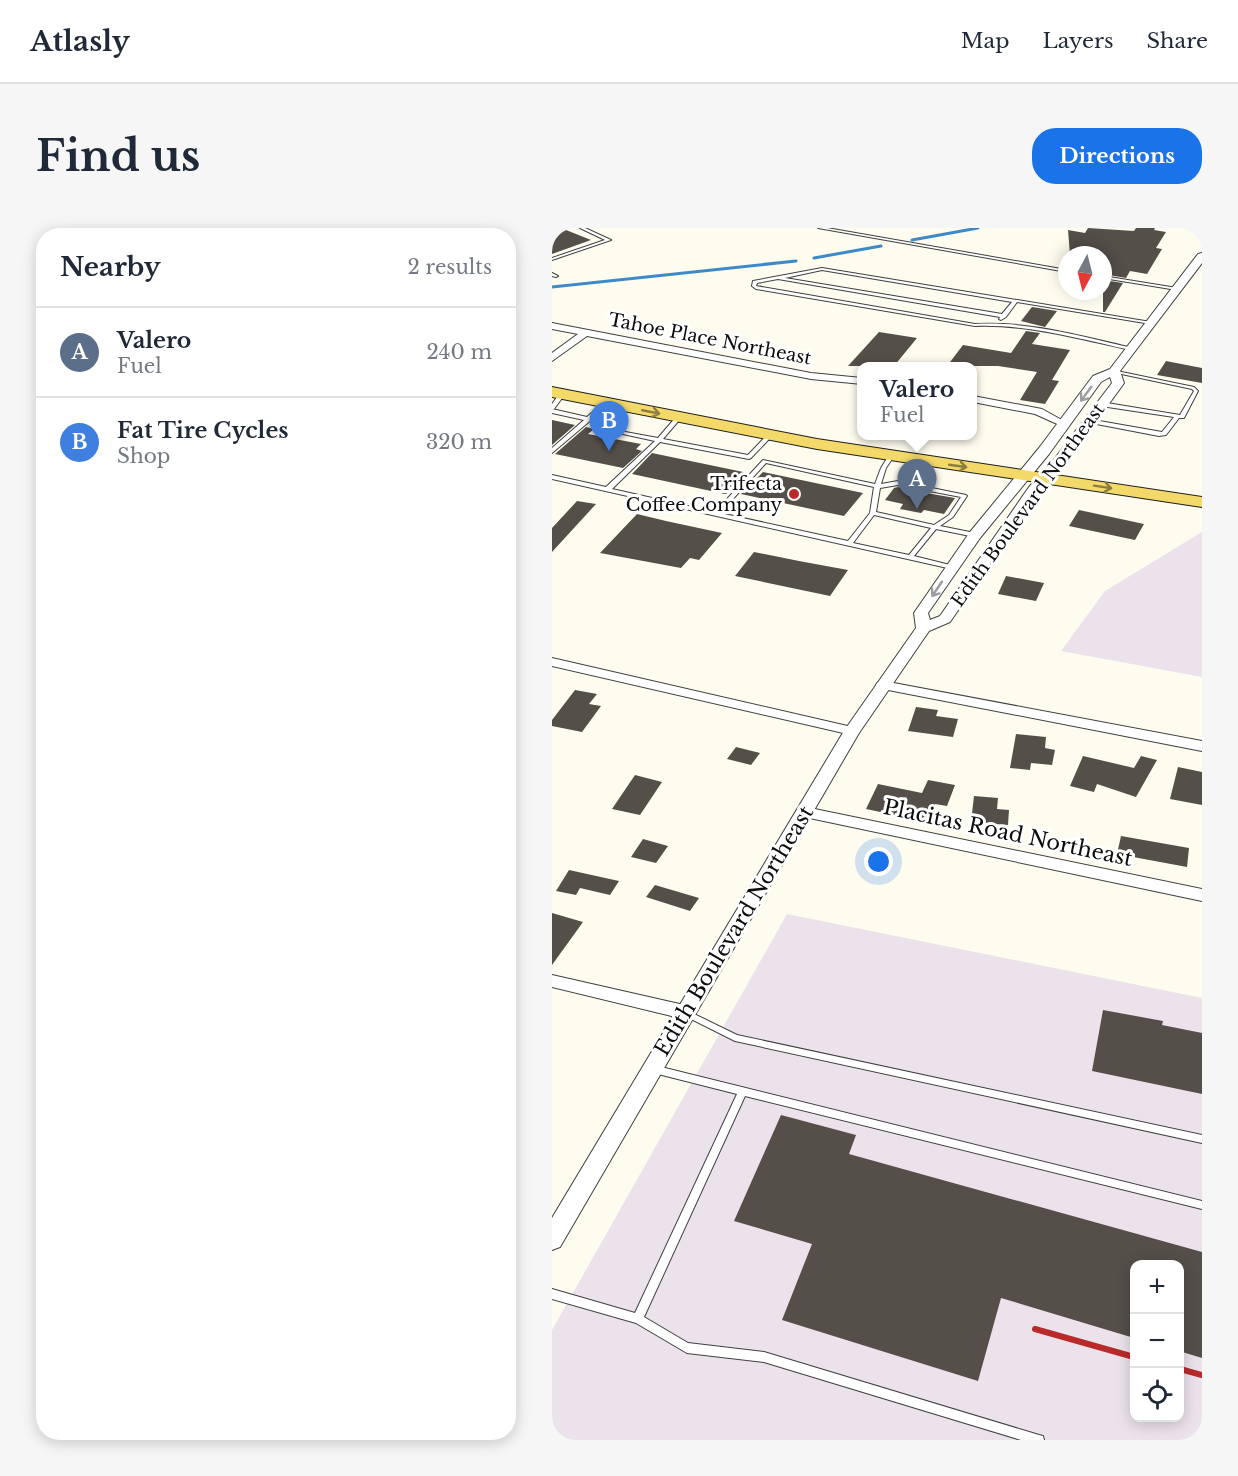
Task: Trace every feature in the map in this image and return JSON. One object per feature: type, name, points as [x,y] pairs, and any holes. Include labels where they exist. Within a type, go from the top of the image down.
[{"type":"main road","points":[[552,378],[857,435]]},
{"type":"main road","points":[[554,401],[606,403],[770,436],[1023,475],[1051,472],[1202,486]]},
{"type":"main road","points":[[894,440],[1036,461],[1051,472],[1202,502]]},
{"type":"street","name":"Edith Boulevard Northeast","points":[[924,628],[921,613],[975,535],[1036,461],[1097,379],[1114,371],[1202,256]]},
{"type":"street","name":"Tahoe Place Northeast","points":[[552,326],[811,376],[857,381]]},
{"type":"street","points":[[552,358],[586,332]]},
{"type":"street","name":"Edith Boulevard Northeast","points":[[552,1239],[852,731],[924,628],[945,619],[1034,490],[1051,472],[1118,383],[1114,371]]},
{"type":"street","points":[[977,400],[1038,411],[1064,424]]},
{"type":"street","points":[[552,662],[852,731]]},
{"type":"street","points":[[883,685],[1202,746]]},
{"type":"street","name":"Placitas Road Northeast","points":[[805,812],[1202,895]]},
{"type":"street","points":[[552,981],[684,1012]]},
{"type":"lane","points":[[552,259],[609,240],[582,228]]},
{"type":"lane","points":[[820,228],[1058,269]]},
{"type":"lane","points":[[1131,350],[999,323],[975,325],[754,286],[755,282],[822,269],[1151,323]]},
{"type":"lane","points":[[776,277],[1004,316]]},
{"type":"lane","points":[[1112,278],[1177,289]]},
{"type":"lane","points":[[999,323],[1016,300]]},
{"type":"lane","points":[[1101,404],[1176,418],[1182,417],[1196,391],[1194,388],[1114,371]]},
{"type":"lane","points":[[554,401],[589,419]]},
{"type":"lane","points":[[552,451],[606,403]]},
{"type":"lane","points":[[608,489],[659,440],[678,418]]},
{"type":"lane","points":[[1088,421],[1164,434],[1176,418]]},
{"type":"lane","points":[[611,430],[749,457],[770,436]]},
{"type":"lane","points":[[850,543],[873,513],[882,468],[891,456]]},
{"type":"lane","points":[[717,513],[765,461],[879,486],[898,483],[964,495],[951,516],[935,527],[910,557]]},
{"type":"lane","points":[[552,477],[952,567]]},
{"type":"lane","points":[[873,513],[975,535]]},
{"type":"lane","points":[[684,1012],[735,1038],[1202,1139]]},
{"type":"lane","points":[[651,1068],[1202,1205]]},
{"type":"lane","points":[[639,1319],[743,1092]]},
{"type":"lane","points":[[552,1294],[639,1319],[687,1348],[764,1357],[1039,1440]]},
{"type":"shaded area","points":[[1202,532],[1202,677],[1061,651],[1105,591]]},
{"type":"shaded area","points":[[787,914],[1202,998],[1202,1440],[552,1440],[552,1330]]},
{"type":"building","points":[[552,228],[561,228],[591,240],[552,254]]},
{"type":"building","points":[[1088,228],[1134,231],[1136,228],[1155,228],[1154,230],[1166,232],[1156,248],[1162,249],[1147,274],[1130,271],[1126,278],[1112,276],[1112,246],[1069,246],[1068,230],[1085,233]]},
{"type":"building","points":[[1112,281],[1123,283],[1105,312],[1103,312],[1103,300],[1112,300]]},
{"type":"building","points":[[1032,307],[1057,311],[1045,327],[1021,321]]},
{"type":"building","points":[[1026,331],[1040,333],[1032,344],[1070,350],[1052,380],[1059,381],[1045,404],[1020,400],[1037,372],[998,366],[977,366],[977,362],[950,362],[963,345],[1011,353]]},
{"type":"building","points":[[879,332],[917,338],[897,362],[857,362],[857,366],[848,366]]},
{"type":"building","points":[[1166,361],[1202,368],[1202,383],[1157,375]]},
{"type":"building","points":[[552,420],[575,425],[552,445]]},
{"type":"building","points":[[586,427],[594,429],[588,434],[641,444],[636,449],[642,451],[623,468],[555,454]]},
{"type":"building","points":[[652,453],[748,473],[731,492],[725,494],[632,474]]},
{"type":"building","points":[[763,472],[863,493],[844,516],[741,494]]},
{"type":"building","points":[[894,488],[955,498],[944,514],[900,509],[903,504],[885,500]]},
{"type":"building","points":[[577,501],[596,504],[552,552],[552,528]]},
{"type":"building","points":[[1079,510],[1144,524],[1135,540],[1069,526]]},
{"type":"building","points":[[637,514],[722,533],[699,560],[690,558],[681,568],[600,553]]},
{"type":"building","points":[[754,552],[848,570],[830,596],[735,576]]},
{"type":"building","points":[[1006,576],[1044,583],[1036,601],[998,594]]},
{"type":"building","points":[[575,690],[597,694],[589,704],[601,706],[582,732],[552,726],[552,720]]},
{"type":"building","points":[[916,707],[938,710],[936,716],[958,719],[953,737],[908,731]]},
{"type":"building","points":[[1016,734],[1046,737],[1045,748],[1055,750],[1052,765],[1031,763],[1030,770],[1010,768]]},
{"type":"building","points":[[736,747],[760,753],[751,765],[727,759]]},
{"type":"building","points":[[1083,756],[1134,768],[1141,756],[1157,760],[1136,797],[1097,784],[1094,792],[1070,786]]},
{"type":"building","points":[[1178,767],[1202,772],[1202,805],[1170,799]]},
{"type":"building","points":[[635,775],[662,782],[640,815],[612,809]]},
{"type":"building","points":[[928,780],[955,785],[947,806],[935,804],[928,822],[866,809],[878,784],[922,793]]},
{"type":"building","points":[[974,796],[998,798],[997,809],[1009,810],[1008,825],[971,822]]},
{"type":"building","points":[[1121,836],[1189,848],[1187,867],[1117,854]]},
{"type":"building","points":[[643,839],[668,846],[656,863],[631,857]]},
{"type":"building","points":[[569,870],[619,881],[610,895],[580,888],[576,895],[556,891]]},
{"type":"building","points":[[655,885],[699,898],[690,911],[646,897]]},
{"type":"building","points":[[552,913],[583,922],[552,965]]},
{"type":"building","points":[[1103,1010],[1163,1021],[1162,1025],[1202,1033],[1202,1094],[1092,1071]]},
{"type":"building","points":[[781,1115],[856,1135],[849,1154],[1202,1252],[1202,1358],[1184,1353],[1184,1260],[1130,1260],[1130,1337],[1001,1298],[978,1381],[782,1320],[812,1244],[734,1221]]},
{"type":"waterway","points":[[912,240],[978,228]]},
{"type":"waterway","points":[[814,258],[881,246]]},
{"type":"waterway","points":[[552,287],[796,261]]},
{"type":"railway","points":[[1035,1329],[1130,1356]]},
{"type":"railway","points":[[1184,1370],[1202,1375]]},
{"type":"place","name":"Fat Tire Cycles","points":[[609,451]]},
{"type":"place","name":"Trifecta Coffee Company","points":[[794,494]]},
{"type":"place","name":"Valero","points":[[917,509]]}]
